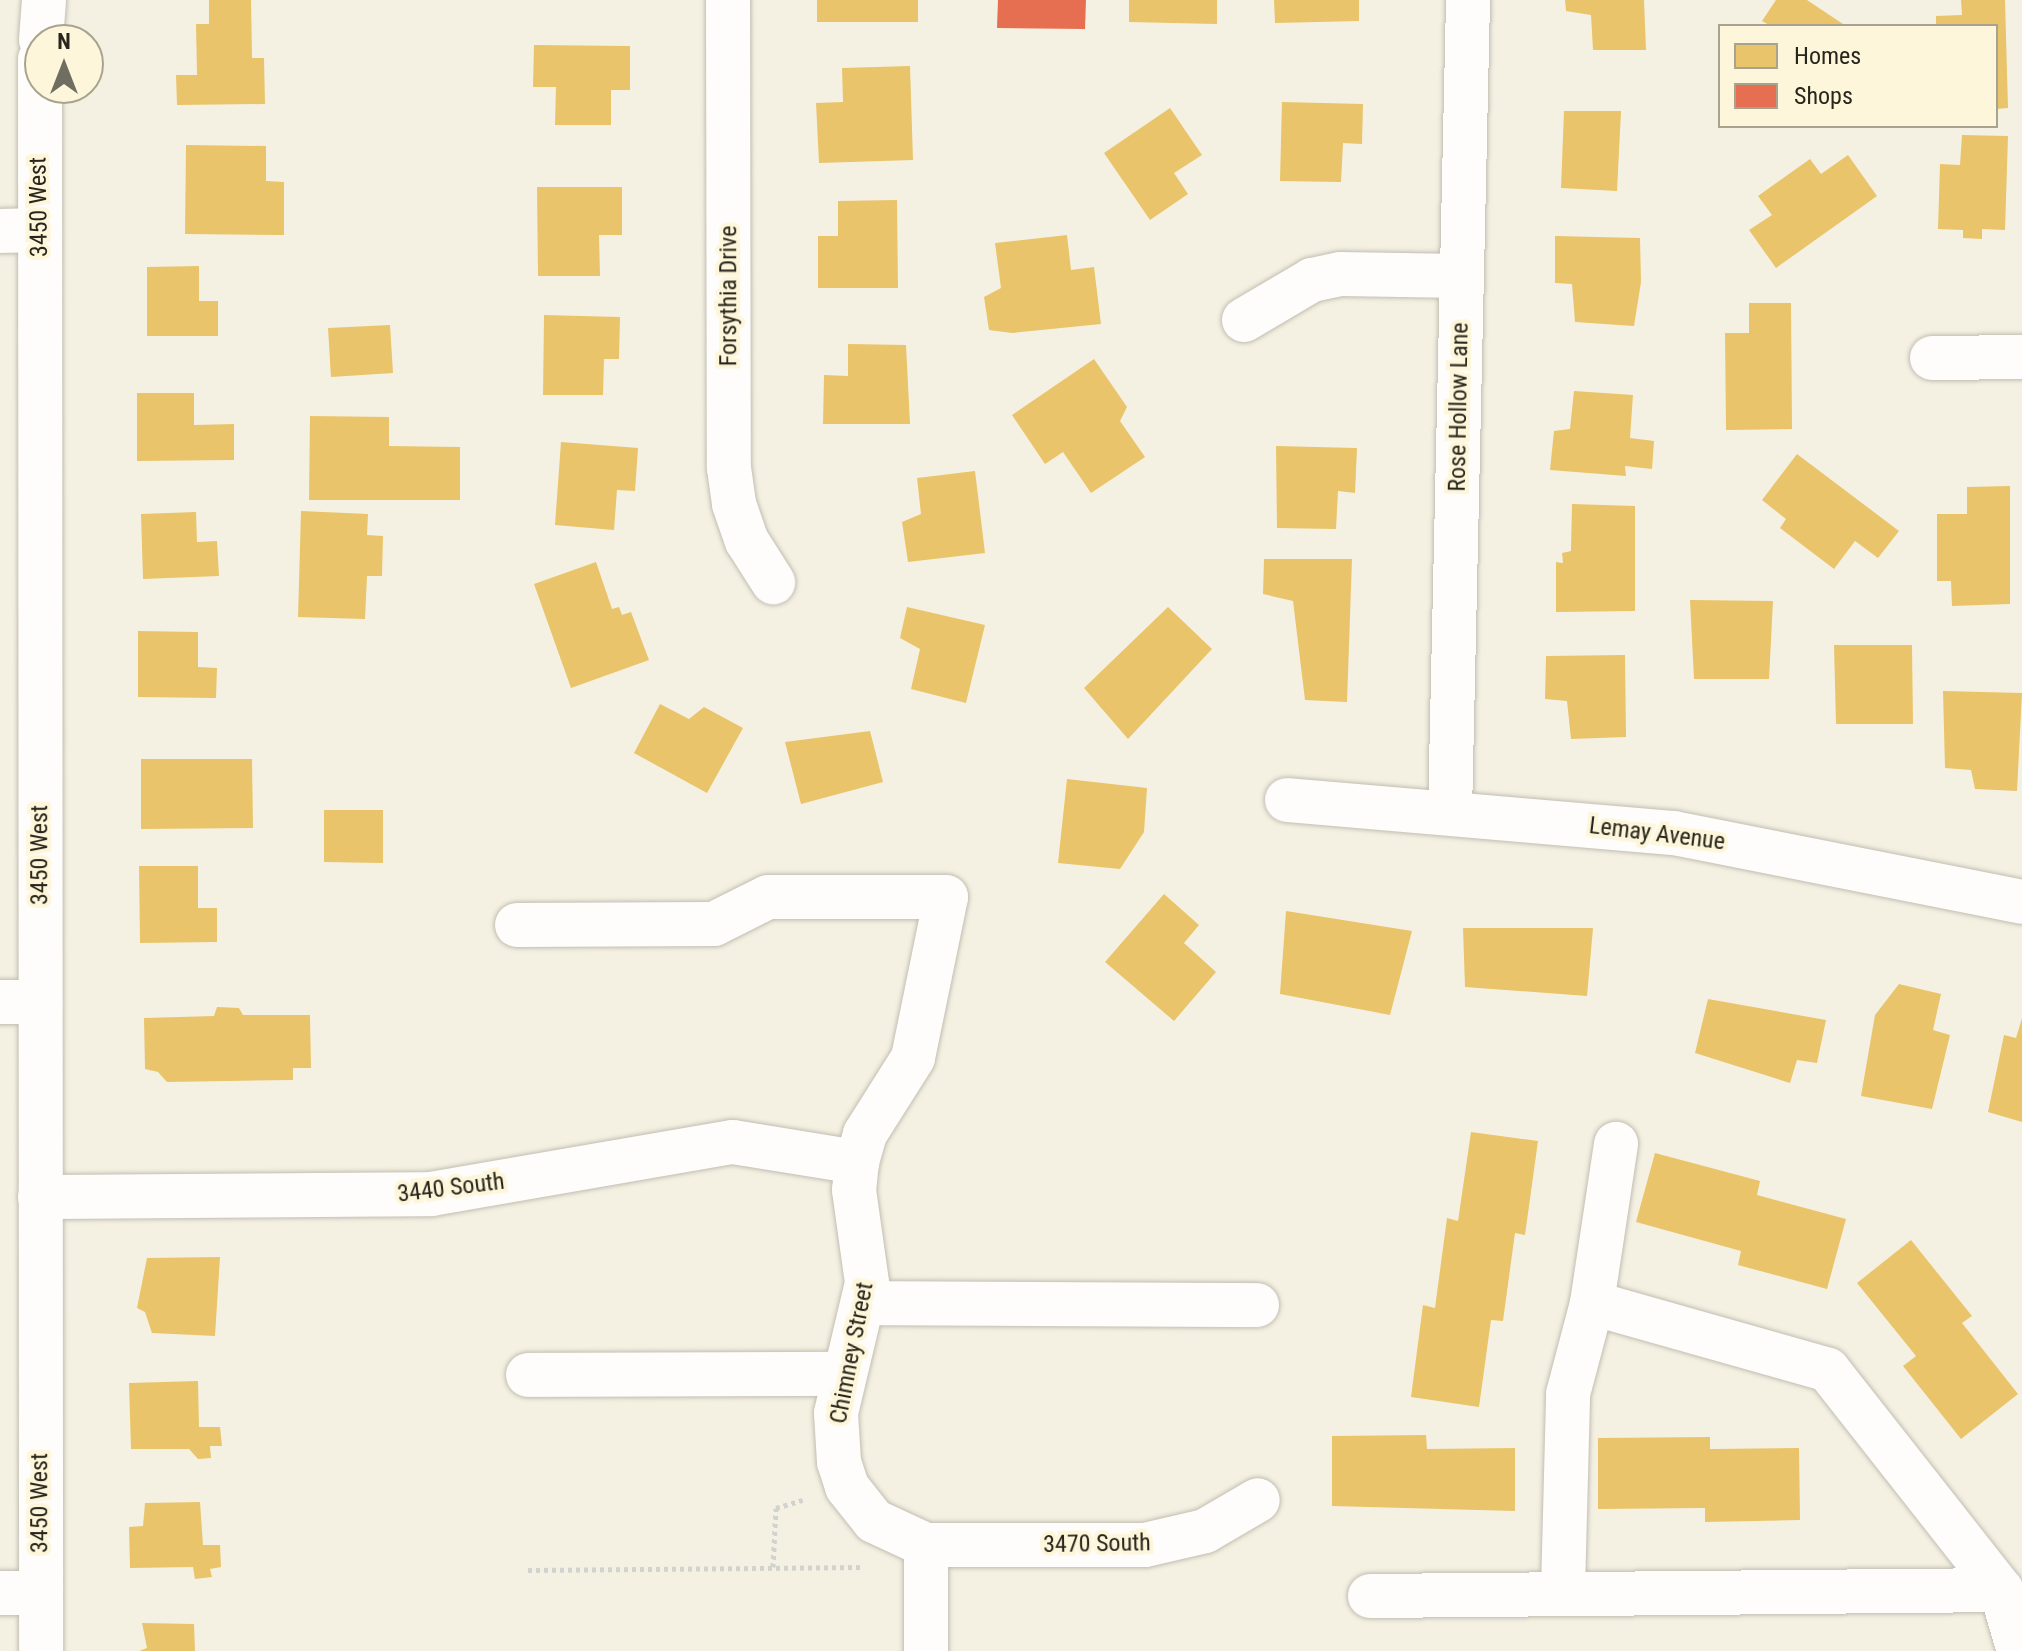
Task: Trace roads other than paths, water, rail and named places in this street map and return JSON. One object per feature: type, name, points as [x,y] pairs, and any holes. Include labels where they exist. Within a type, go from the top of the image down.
[{"type":"street","points":[[42,24],[44,0]]},
{"type":"street","name":"Forsythia Drive","points":[[728,0],[729,468],[734,504],[747,541],[773,582]]},
{"type":"street","name":"Rose Hollow Lane","points":[[1450,813],[1468,0]]},
{"type":"street","name":"3450 West","points":[[35,104],[20,231],[20,1002],[40,1197],[20,1593],[41,1651]]},
{"type":"street","points":[[1244,320],[1312,280],[1340,274],[1462,276]]},
{"type":"street","points":[[1932,358],[2022,357]]},
{"type":"street","name":"Lemay Avenue","points":[[1287,800],[1674,833],[2022,902]]},
{"type":"street","name":"Chimney Street","points":[[517,925],[714,924],[768,897],[946,897],[913,1058],[865,1134],[857,1162],[857,1215],[868,1263],[864,1303],[843,1374],[835,1438],[847,1487],[874,1521],[926,1545]]},
{"type":"street","name":"3440 South","points":[[40,1197],[431,1194],[733,1142],[857,1162]]},
{"type":"street","points":[[1563,1590],[1568,1394],[1592,1303],[1616,1144]]},
{"type":"street","points":[[864,1303],[1257,1305]]},
{"type":"street","points":[[1592,1303],[1828,1370],[2001,1590],[2019,1651]]},
{"type":"street","points":[[528,1375],[843,1374]]},
{"type":"street","name":"3470 South","points":[[926,1545],[1145,1545],[1205,1531],[1258,1500]]},
{"type":"street","points":[[926,1545],[926,1651]]},
{"type":"street","points":[[1370,1596],[1563,1590],[2001,1590]]}]
